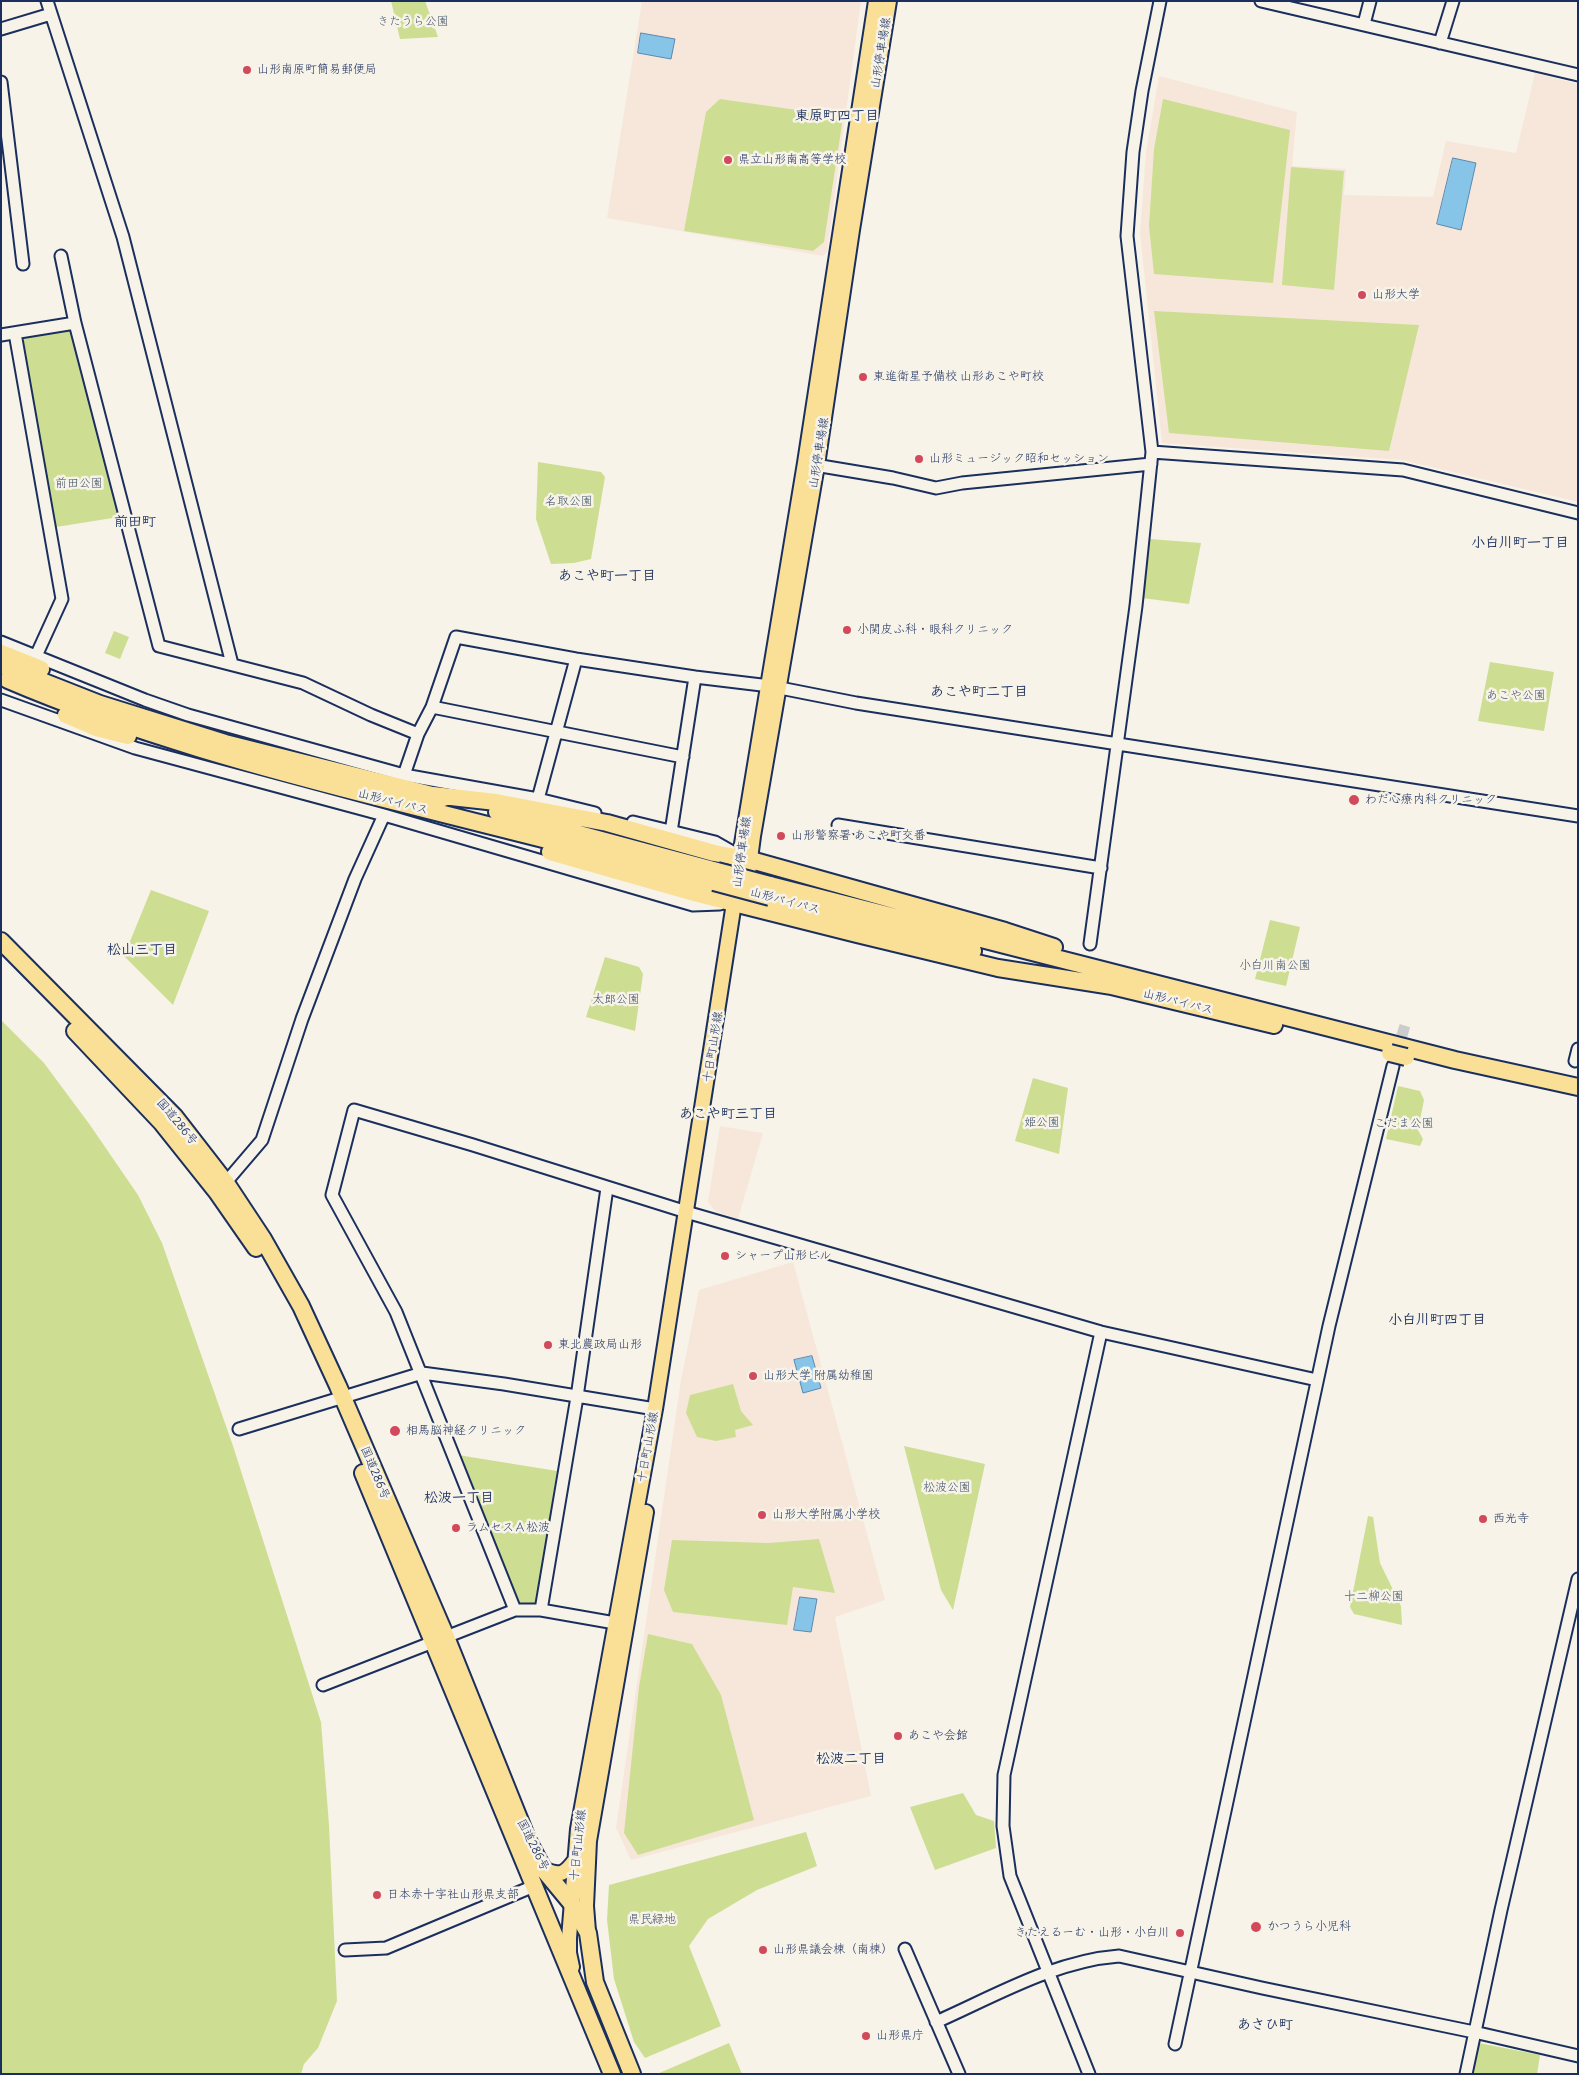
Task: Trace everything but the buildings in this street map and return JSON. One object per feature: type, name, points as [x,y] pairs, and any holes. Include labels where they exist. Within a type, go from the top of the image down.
[{"type":"highway","points":[[1,653],[226,750]]},
{"type":"highway","name":"山形バイパス","points":[[1,666],[226,750],[343,790],[715,877],[1455,1060],[1578,1087]]},
{"type":"highway","name":"山形バイパス","points":[[1,677],[66,705],[226,750],[433,795],[715,877]]},
{"type":"highway","points":[[1,688],[96,728],[163,745],[226,750]]},
{"type":"highway","points":[[433,795],[496,802],[598,822],[714,853],[745,858],[1005,931],[1202,996]]},
{"type":"highway","points":[[424,810],[480,833],[785,917],[998,968],[1112,986]]},
{"type":"highway","name":"山形バイパス","points":[[770,891],[1112,986],[1396,1059],[1578,1098]]},
{"type":"highway","name":"国道286号","points":[[1,940],[174,1116],[221,1188],[291,1310],[338,1398],[440,1640],[528,1841],[543,1869],[572,1904],[588,1933],[595,1982],[632,2074]]},
{"type":"highway","name":"国道286号","points":[[1,956],[88,1044],[221,1188]]},
{"type":"highway","name":"国道286号","points":[[440,1640],[534,1886],[612,2074]]},
{"type":"main road","name":"山形停車場線","points":[[811,464],[876,1]]},
{"type":"main road","name":"山形停車場線","points":[[739,904],[745,858],[889,1]]},
{"type":"main road","name":"十日町山形線","points":[[577,1990],[569,1953],[578,1829],[719,1061],[741,910],[739,904]]},
{"type":"main road","name":"十日町山形線","points":[[588,1933],[586,1906],[589,1841],[629,1618],[690,1213]]},
{"type":"main road","points":[[543,1869],[554,1874],[562,1873],[568,1870],[576,1860]]},
{"type":"street","points":[[46,1],[123,237],[232,664]]},
{"type":"street","points":[[1090,944],[1145,530],[1152,458],[1127,236],[1134,152],[1142,92],[1160,1]]},
{"type":"street","points":[[1261,1],[1288,4],[1440,43],[1578,75]]},
{"type":"street","points":[[1364,24],[1370,1]]},
{"type":"street","points":[[1440,43],[1453,1]]},
{"type":"street","points":[[1,30],[51,14]]},
{"type":"street","points":[[1,82],[23,264]]},
{"type":"street","points":[[61,256],[75,322],[159,646],[303,683],[371,715],[418,734]]},
{"type":"street","points":[[1,336],[75,322]]},
{"type":"street","points":[[15,333],[62,599],[36,656]]},
{"type":"street","points":[[811,464],[893,478],[936,488],[1152,458],[1403,470],[1578,513]]},
{"type":"street","points":[[404,775],[418,734],[432,707],[456,637],[576,659],[775,687],[856,703],[1578,816]]},
{"type":"street","points":[[1,642],[188,715],[404,775],[538,799],[715,842],[745,858]]},
{"type":"street","points":[[538,799],[576,659]]},
{"type":"street","points":[[671,832],[695,677]]},
{"type":"street","points":[[1,700],[135,748],[384,814],[692,905],[739,904]]},
{"type":"street","points":[[432,707],[683,757]]},
{"type":"street","points":[[221,1188],[262,1140],[302,1019],[354,878],[384,814]]},
{"type":"street","points":[[838,825],[1101,868]]},
{"type":"street","points":[[1575,1061],[1578,1049]]},
{"type":"street","points":[[1175,2044],[1317,1380],[1346,1253],[1396,1059]]},
{"type":"street","points":[[515,1610],[450,1449],[422,1373],[396,1312],[332,1195],[354,1110],[690,1213],[1101,1332],[1317,1380]]},
{"type":"street","points":[[541,1610],[577,1397],[606,1188]]},
{"type":"street","points":[[1089,2074],[1010,1876],[1003,1826],[1004,1775],[1101,1332]]},
{"type":"street","points":[[239,1428],[422,1373],[504,1384],[655,1409]]},
{"type":"street","points":[[1466,2074],[1578,1579]]},
{"type":"street","points":[[323,1685],[515,1610],[541,1610],[616,1623]]},
{"type":"street","points":[[345,1950],[386,1948],[534,1886]]},
{"type":"street","points":[[906,1949],[959,2074]]},
{"type":"street","points":[[936,2022],[1049,1972],[1095,1958],[1119,1956],[1578,2056]]},
{"type":"shaded area","name":"県立山形南高等学校","points":[[642,1],[861,1],[827,252],[823,256],[607,218]]},
{"type":"shaded area","name":"山形大学","points":[[1535,73],[1578,84],[1578,502],[1402,460],[1162,443],[1140,233],[1146,152],[1159,76],[1297,112],[1292,166],[1346,169],[1344,195],[1433,197],[1446,141],[1516,153]]},
{"type":"shaded area","points":[[720,1126],[763,1133],[738,1219],[715,1211],[708,1202]]},
{"type":"shaded area","name":"山形大学附属小学校","points":[[793,1262],[885,1600],[835,1617],[871,1796],[631,1860],[616,1828],[681,1380],[699,1290]]},
{"type":"green space","name":"きたうら公園","points":[[391,1],[425,1],[438,37],[400,39]]},
{"type":"green space","points":[[720,99],[839,116],[842,124],[824,242],[813,251],[684,231],[706,112]]},
{"type":"green space","points":[[1163,99],[1290,130],[1273,283],[1154,274],[1149,226],[1154,149]]},
{"type":"green space","points":[[1291,167],[1344,171],[1334,290],[1282,285]]},
{"type":"green space","points":[[1154,311],[1419,325],[1389,451],[1169,433]]},
{"type":"green space","name":"前田公園","points":[[75,323],[125,516],[50,528],[15,333]]},
{"type":"green space","name":"名取公園","points":[[538,462],[601,472],[605,477],[591,559],[574,563],[551,564],[536,519]]},
{"type":"green space","points":[[1150,539],[1201,543],[1189,604],[1142,598]]},
{"type":"green space","points":[[114,631],[129,637],[120,659],[105,653]]},
{"type":"green space","name":"あこや公園","points":[[1490,662],[1554,672],[1544,731],[1478,721]]},
{"type":"green space","points":[[151,890],[209,911],[173,1005],[124,956]]},
{"type":"green space","name":"小白川南公園","points":[[1270,920],[1300,927],[1286,986],[1255,979]]},
{"type":"green space","name":"太郎公園","points":[[605,957],[639,967],[643,974],[635,1031],[586,1017]]},
{"type":"green space","points":[[1,1020],[44,1063],[90,1125],[138,1195],[162,1243],[233,1446],[321,1722],[329,1825],[337,2001],[318,2048],[304,2064],[301,2074],[1,2074]]},
{"type":"green space","name":"姫公園","points":[[1033,1078],[1068,1088],[1059,1154],[1015,1141]]},
{"type":"green space","name":"こだま公園","points":[[1398,1086],[1420,1091],[1424,1100],[1418,1130],[1423,1139],[1420,1146],[1386,1139]]},
{"type":"green space","points":[[733,1384],[741,1411],[753,1425],[735,1430],[736,1437],[716,1441],[697,1437],[686,1413],[690,1395]]},
{"type":"green space","name":"松波公園","points":[[904,1446],[985,1464],[953,1610],[941,1590]]},
{"type":"green space","points":[[458,1455],[557,1471],[535,1605],[519,1604]]},
{"type":"green space","name":"十二柳公園","points":[[1368,1516],[1373,1517],[1380,1563],[1401,1606],[1402,1625],[1354,1614],[1350,1607]]},
{"type":"green space","points":[[819,1539],[835,1593],[793,1587],[787,1625],[673,1612],[664,1590],[672,1540],[769,1543]]},
{"type":"green space","points":[[648,1634],[692,1644],[721,1695],[754,1820],[638,1855],[624,1833],[639,1687]]},
{"type":"green space","points":[[963,1793],[976,1815],[994,1821],[996,1848],[935,1870],[910,1807]]},
{"type":"green space","name":"県民緑地","points":[[806,1832],[817,1866],[757,1890],[708,1919],[689,1946],[721,2026],[645,2058],[634,2042],[614,1979],[607,1920],[609,1885]]},
{"type":"green space","points":[[729,2043],[742,2074],[657,2074]]},
{"type":"green space","points":[[1479,2043],[1540,2055],[1537,2074],[1473,2074]]},
{"type":"water","points":[[641,33],[675,39],[671,59],[638,53]]},
{"type":"water","points":[[1453,158],[1476,163],[1461,230],[1437,224]]},
{"type":"water","points":[[812,1356],[821,1388],[803,1393],[794,1360]]},
{"type":"water","points":[[800,1597],[817,1599],[811,1632],[794,1630]]},
{"type":"tunnel","points":[[1397,1052],[1406,1022]]},
{"type":"place","name":"山形南原町簡易郵便局","points":[[247,70]]},
{"type":"place","name":"県立山形南高等学校","points":[[728,160]]},
{"type":"place","name":"山形大学","points":[[1362,295]]},
{"type":"place","name":"東進衛星予備校 山形あこや町校","points":[[863,377]]},
{"type":"place","name":"山形ミュージック昭和セッション","points":[[919,459]]},
{"type":"place","name":"小関皮ふ科・眼科クリニック","points":[[847,630]]},
{"type":"place","name":"わだ心療内科クリニック","points":[[1354,800]]},
{"type":"place","name":"山形警察署 あこや町交番","points":[[781,836]]},
{"type":"place","name":"シャープ山形ビル","points":[[725,1256]]},
{"type":"place","name":"東北農政局山形","points":[[548,1345]]},
{"type":"place","name":"山形大学 附属幼稚園","points":[[753,1376]]},
{"type":"place","name":"相馬脳神経クリニック","points":[[395,1431]]},
{"type":"place","name":"山形大学附属小学校","points":[[762,1515]]},
{"type":"place","name":"西光寺","points":[[1483,1519]]},
{"type":"place","name":"ラムセスＡ松波","points":[[456,1528]]},
{"type":"place","name":"あこや会館","points":[[898,1736]]},
{"type":"place","name":"日本赤十字社山形県支部","points":[[377,1895]]},
{"type":"place","name":"かつうら小児科","points":[[1256,1927]]},
{"type":"place","name":"きたえるーむ・山形・小白川","points":[[1180,1933]]},
{"type":"place","name":"山形県議会棟（南棟）","points":[[763,1950]]},
{"type":"place","name":"山形県庁","points":[[866,2036]]},
{"type":"district","name":"東原町四丁目","points":[[837,116]]},
{"type":"district","name":"前田町","points":[[135,522]]},
{"type":"district","name":"小白川町一丁目","points":[[1520,543]]},
{"type":"district","name":"あこや町一丁目","points":[[607,576]]},
{"type":"district","name":"あこや町二丁目","points":[[979,692]]},
{"type":"district","name":"松山三丁目","points":[[142,950]]},
{"type":"district","name":"あこや町三丁目","points":[[728,1114]]},
{"type":"district","name":"小白川町四丁目","points":[[1437,1320]]},
{"type":"district","name":"松波一丁目","points":[[459,1498]]},
{"type":"district","name":"松波二丁目","points":[[851,1759]]},
{"type":"district","name":"あさひ町","points":[[1265,2025]]}]
